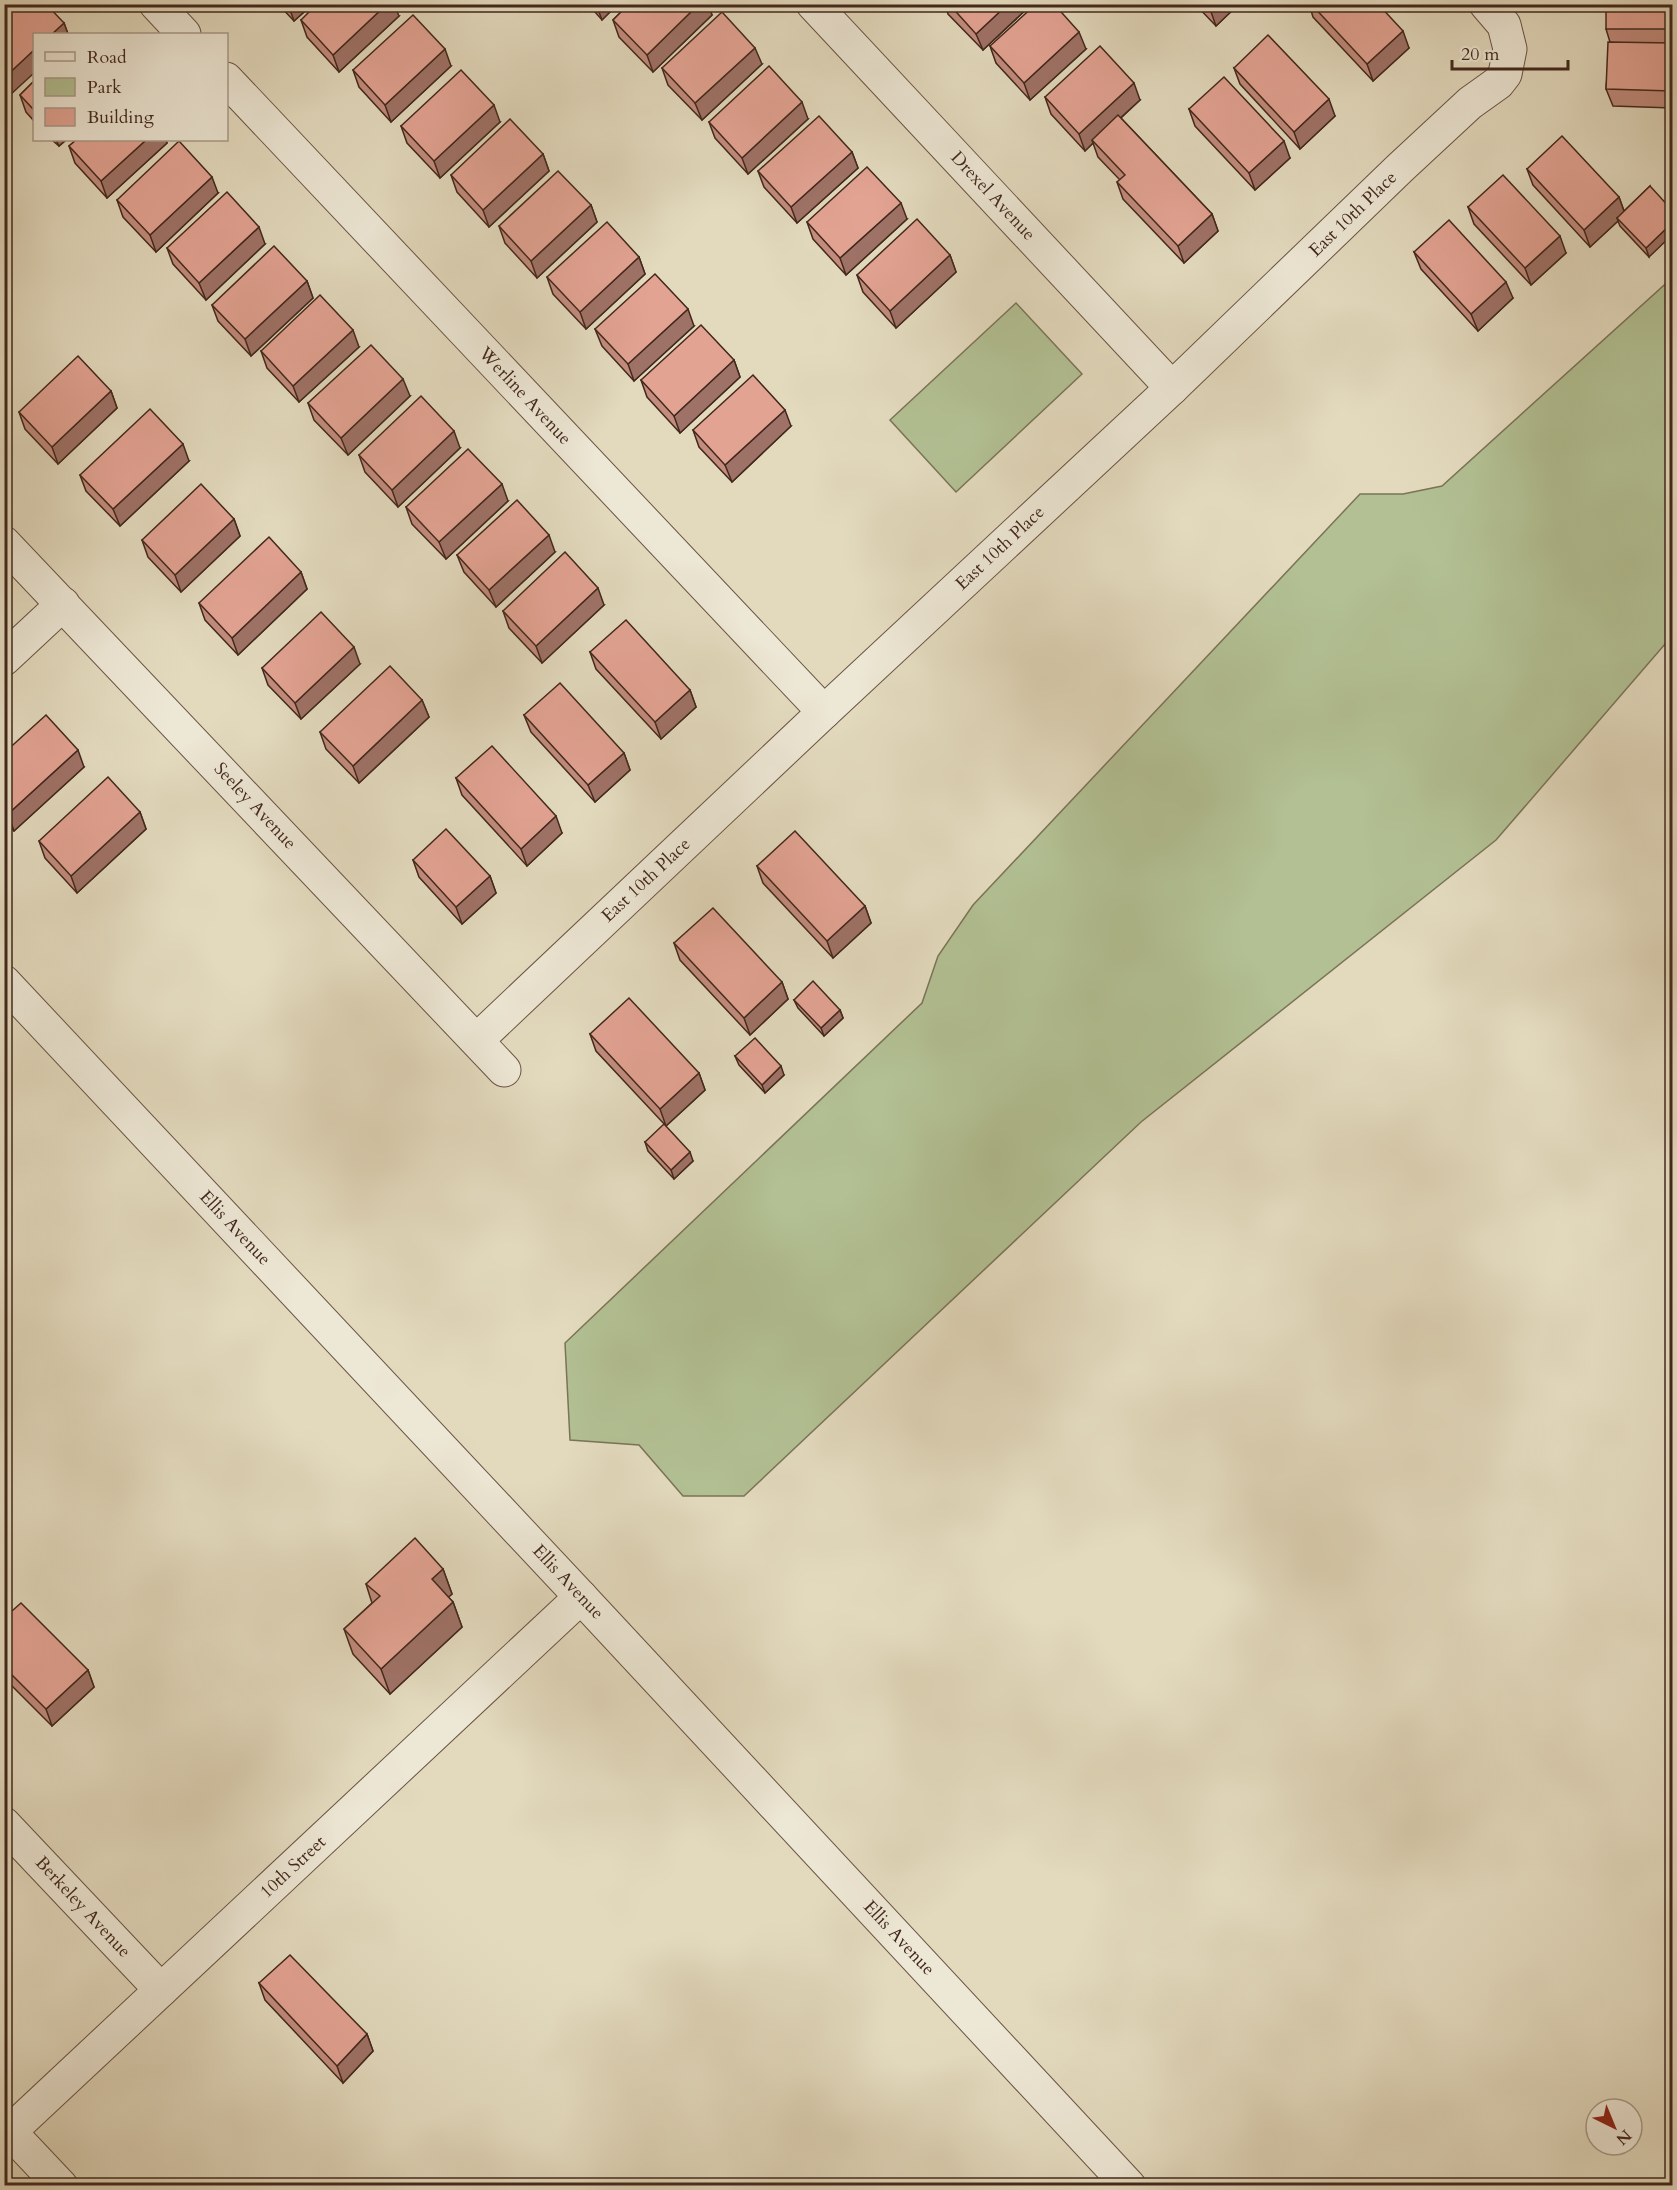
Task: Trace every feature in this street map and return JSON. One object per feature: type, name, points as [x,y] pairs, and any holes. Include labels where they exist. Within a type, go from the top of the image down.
[{"type":"street","points":[[156,4],[183,33]]},
{"type":"street","name":"Drexel Avenue","points":[[813,4],[1172,388]]},
{"type":"street","name":"East 10th Place","points":[[477,1040],[824,712],[1172,388],[1408,161],[1470,104],[1498,83],[1507,68],[1510,49],[1504,25],[1486,4]]},
{"type":"street","name":"Werline Avenue","points":[[228,81],[824,712]]},
{"type":"street","name":"Seeley Avenue","points":[[4,543],[504,1070]]},
{"type":"street","points":[[4,659],[63,604]]},
{"type":"street","name":"Ellis Avenue","points":[[4,982],[1129,2186]]},
{"type":"street","name":"10th Street","points":[[7,2135],[581,1597]]},
{"type":"street","name":"Berkeley Avenue","points":[[4,1824],[161,1990]]},
{"type":"street","points":[[7,2135],[61,2186]]},
{"type":"green space","points":[[1672,278],[1672,636],[1496,840],[1141,1122],[744,1496],[683,1496],[639,1445],[570,1440],[565,1343],[922,1003],[938,956],[973,905],[1360,494],[1403,494],[1442,486]]},
{"type":"green space","points":[[1016,303],[1082,374],[956,492],[890,420]]},
{"type":"building","points":[[13,4],[46,4],[64,23],[53,33],[33,33],[33,51],[4,78],[4,13]]},
{"type":"building","points":[[317,4],[387,4],[333,55],[301,20]]},
{"type":"building","points":[[629,4],[699,4],[647,55],[613,20]]},
{"type":"building","points":[[949,4],[1008,4],[976,34]]},
{"type":"building","points":[[1036,4],[1054,4],[1079,32],[1024,83],[990,46]]},
{"type":"building","points":[[1205,4],[1215,4],[1210,9]]},
{"type":"building","points":[[1311,4],[1378,4],[1403,31],[1367,64]]},
{"type":"building","points":[[1606,4],[1672,4],[1672,29],[1606,29]]},
{"type":"building","points":[[722,12],[755,48],[695,103],[662,68]]},
{"type":"building","points":[[413,15],[445,49],[385,105],[353,70]]},
{"type":"building","points":[[1268,35],[1329,99],[1294,132],[1234,68]]},
{"type":"building","points":[[1608,42],[1672,43],[1672,91],[1606,89]]},
{"type":"building","points":[[1100,46],[1134,83],[1079,134],[1045,97]]},
{"type":"building","points":[[769,66],[802,102],[742,158],[709,122]]},
{"type":"building","points":[[461,70],[494,105],[434,161],[401,126]]},
{"type":"building","points":[[1224,77],[1284,141],[1249,173],[1189,109]]},
{"type":"building","points":[[33,82],[33,109],[20,95]]},
{"type":"building","points":[[1118,115],[1212,214],[1178,246],[1117,182],[1125,175],[1092,140]]},
{"type":"building","points":[[819,116],[852,152],[791,207],[758,171]]},
{"type":"building","points":[[510,119],[543,154],[483,210],[451,175]]},
{"type":"building","points":[[1562,136],[1619,197],[1584,230],[1527,169]]},
{"type":"building","points":[[75,141],[145,141],[101,181],[69,146]]},
{"type":"building","points":[[179,141],[212,177],[150,235],[117,200]]},
{"type":"building","points":[[867,167],[901,203],[840,258],[807,222]]},
{"type":"building","points":[[558,171],[591,205],[531,261],[499,226]]},
{"type":"building","points":[[1503,175],[1560,236],[1525,268],[1468,207]]},
{"type":"building","points":[[1650,186],[1672,210],[1672,223],[1646,248],[1617,218]]},
{"type":"building","points":[[227,192],[259,227],[199,283],[167,248]]},
{"type":"building","points":[[917,219],[950,255],[890,311],[857,275]]},
{"type":"building","points":[[1449,220],[1506,282],[1471,314],[1414,252]]},
{"type":"building","points":[[607,222],[639,257],[580,312],[547,277]]},
{"type":"building","points":[[274,246],[307,281],[245,339],[212,305]]},
{"type":"building","points":[[655,274],[688,309],[628,364],[595,329]]},
{"type":"building","points":[[320,295],[353,330],[293,386],[261,351]]},
{"type":"building","points":[[701,325],[734,360],[674,416],[641,380]]},
{"type":"building","points":[[371,345],[403,379],[341,438],[308,403]]},
{"type":"building","points":[[78,356],[111,391],[52,447],[19,412]]},
{"type":"building","points":[[753,375],[785,410],[725,465],[693,430]]},
{"type":"building","points":[[421,396],[454,431],[392,490],[359,455]]},
{"type":"building","points":[[150,409],[183,444],[113,509],[80,475]]},
{"type":"building","points":[[468,449],[502,484],[439,542],[406,507]]},
{"type":"building","points":[[201,484],[234,519],[175,575],[142,540]]},
{"type":"building","points":[[517,500],[549,535],[489,590],[457,555]]},
{"type":"building","points":[[269,537],[301,572],[232,638],[199,603]]},
{"type":"building","points":[[565,552],[598,588],[536,646],[503,611]]},
{"type":"building","points":[[321,612],[354,647],[295,703],[262,668]]},
{"type":"building","points":[[626,620],[690,690],[655,722],[590,652]]},
{"type":"building","points":[[390,666],[422,700],[353,766],[320,732]]},
{"type":"building","points":[[560,683],[624,753],[588,785],[524,715]]},
{"type":"building","points":[[46,715],[78,750],[8,814],[4,810],[4,753]]},
{"type":"building","points":[[492,746],[556,816],[521,849],[456,778]]},
{"type":"building","points":[[108,777],[140,812],[71,876],[39,841]]},
{"type":"building","points":[[446,829],[490,876],[456,907],[413,860]]},
{"type":"building","points":[[795,831],[865,906],[827,941],[757,866]]},
{"type":"building","points":[[713,908],[782,982],[744,1018],[674,943]]},
{"type":"building","points":[[813,981],[840,1010],[821,1028],[794,1000]]},
{"type":"building","points":[[629,998],[699,1073],[660,1109],[590,1034]]},
{"type":"building","points":[[755,1038],[781,1066],[762,1085],[735,1056]]},
{"type":"building","points":[[664,1124],[690,1152],[671,1170],[645,1142]]},
{"type":"building","points":[[415,1538],[443,1569],[432,1579],[453,1602],[381,1669],[344,1629],[380,1596],[366,1584]]},
{"type":"building","points":[[21,1603],[88,1670],[46,1709],[4,1667],[4,1618]]},
{"type":"building","points":[[290,1955],[367,2034],[337,2066],[259,1983]]}]
